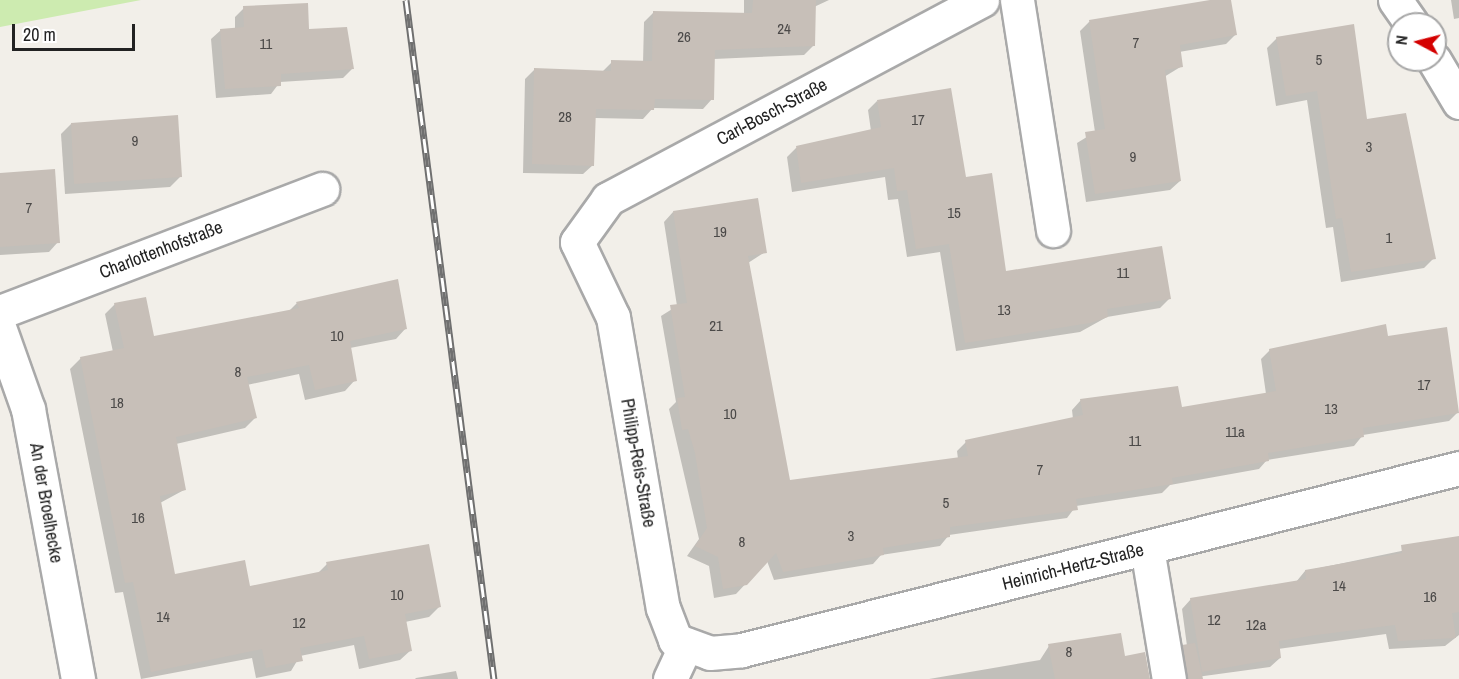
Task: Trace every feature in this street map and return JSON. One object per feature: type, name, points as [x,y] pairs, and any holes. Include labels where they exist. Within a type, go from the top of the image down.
[{"type":"street","name":"Carl-Bosch-Straße","points":[[577,242],[608,199],[982,0]]},
{"type":"street","points":[[1017,0],[1053,230]]},
{"type":"street","points":[[1441,72],[1459,102]]},
{"type":"street","name":"Charlottenhofstraße","points":[[0,312],[322,189]]},
{"type":"street","name":"Philipp-Reis-Straße","points":[[577,242],[613,316],[663,608],[675,640],[686,645]]},
{"type":"street","name":"An der Broelhecke","points":[[0,330],[28,409],[78,679]]},
{"type":"street","name":"Heinrich-Hertz-Straße","points":[[686,645],[710,653],[742,650],[1459,468]]},
{"type":"street","points":[[1147,548],[1169,679]]},
{"type":"street","points":[[670,679],[686,645]]},
{"type":"green space","points":[[0,0],[141,0],[0,27]]},
{"type":"building","points":[[753,0],[816,0],[815,46],[715,50],[714,100],[655,99],[654,110],[596,109],[594,166],[532,164],[534,68],[611,71],[611,60],[652,61],[653,11],[752,13]]},
{"type":"building","points":[[1210,0],[1231,0],[1237,35],[1180,45],[1183,67],[1165,70],[1181,181],[1095,194],[1085,132],[1105,129],[1089,20]]},
{"type":"building","points":[[308,3],[309,29],[347,27],[354,69],[281,74],[281,86],[225,89],[220,29],[244,27],[243,6]]},
{"type":"building","points":[[1354,24],[1367,119],[1406,113],[1436,259],[1351,272],[1342,218],[1336,219],[1317,91],[1286,96],[1276,37]]},
{"type":"building","points":[[951,88],[966,177],[992,173],[1006,271],[1162,246],[1171,299],[1107,309],[1108,317],[1090,323],[965,343],[949,244],[916,249],[907,190],[897,191],[894,168],[801,183],[796,146],[881,127],[877,100]]},
{"type":"building","points":[[178,115],[182,177],[74,184],[71,123]]},
{"type":"building","points":[[55,169],[60,243],[0,247],[0,173]]},
{"type":"building","points":[[758,198],[767,253],[748,256],[790,480],[968,456],[965,440],[1083,415],[1080,399],[1178,386],[1182,407],[1276,391],[1269,349],[1386,324],[1388,336],[1447,327],[1459,413],[1363,428],[1364,437],[1268,453],[1269,461],[1172,478],[1173,484],[1076,499],[1078,510],[950,527],[950,537],[883,548],[884,555],[783,572],[776,553],[747,585],[723,589],[718,557],[695,546],[707,528],[695,453],[688,429],[682,430],[677,398],[685,397],[670,305],[687,303],[673,211]]},
{"type":"building","points":[[398,279],[407,329],[350,341],[357,381],[315,390],[309,365],[247,377],[257,418],[176,437],[186,490],[160,496],[175,574],[245,560],[250,586],[328,570],[326,562],[429,544],[441,607],[405,614],[412,651],[369,659],[364,636],[300,648],[303,661],[266,668],[262,649],[151,672],[133,582],[125,583],[80,357],[124,348],[114,303],[146,297],[154,336],[299,308],[296,302]]},
{"type":"building","points":[[1459,536],[1459,612],[1452,613],[1456,638],[1398,641],[1395,625],[1316,635],[1279,641],[1281,658],[1202,672],[1190,598],[1306,579],[1305,570],[1402,553],[1401,545]]},
{"type":"building","points":[[1121,633],[1125,656],[1145,652],[1150,679],[1055,679],[1048,644]]},
{"type":"building","points":[[1195,643],[1203,679],[1187,679],[1182,645]]},
{"type":"railway","points":[[406,0],[494,679]]}]
